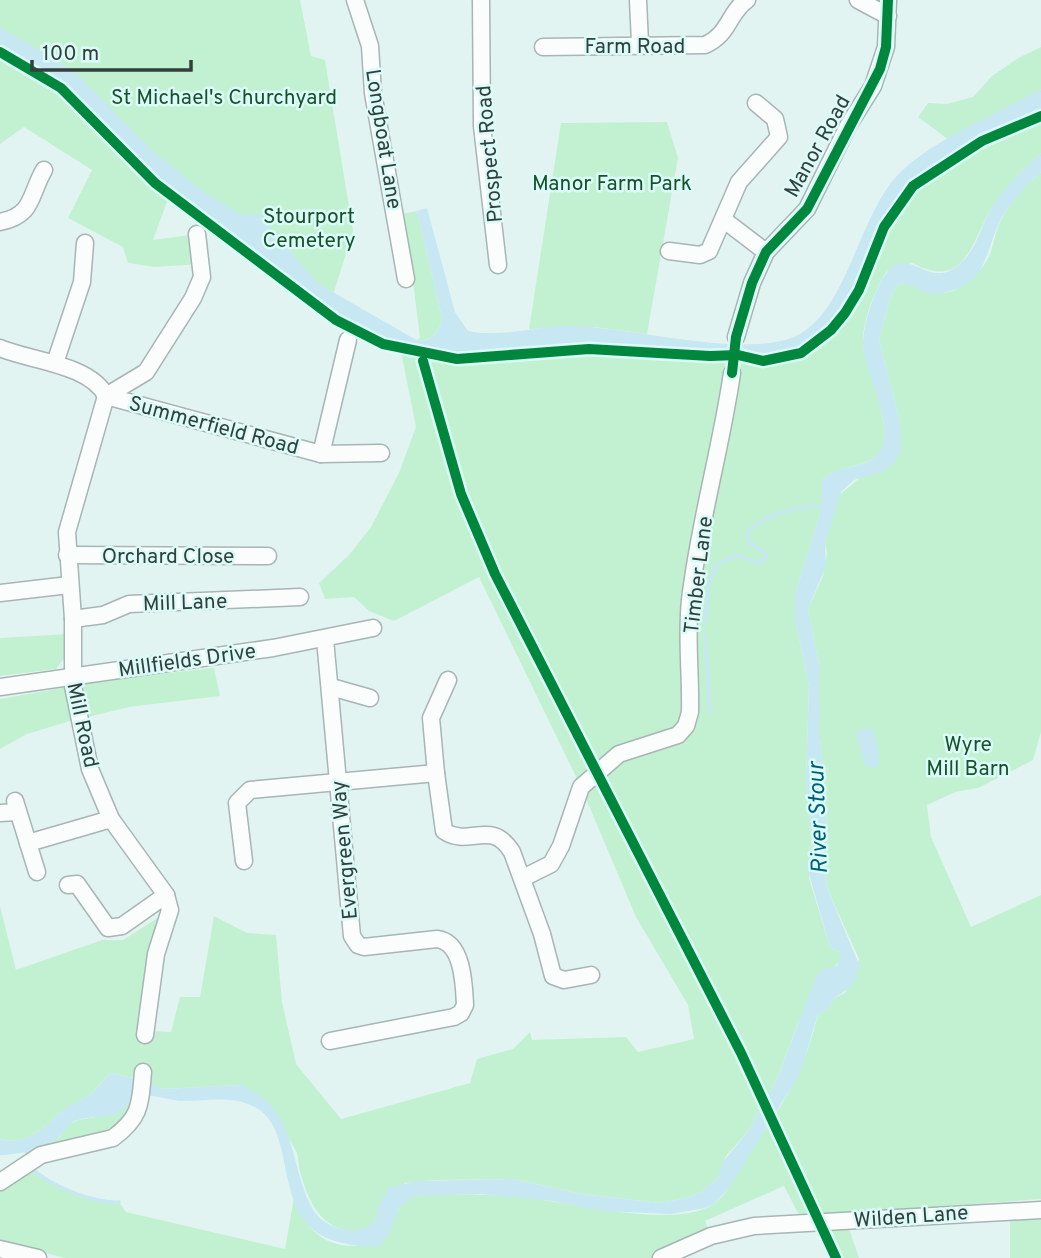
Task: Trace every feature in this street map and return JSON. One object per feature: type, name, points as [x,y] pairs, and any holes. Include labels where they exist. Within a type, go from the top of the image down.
[{"type":"street","name":"Longboat Lane","points":[[355,0],[370,46],[374,104],[387,159],[406,279]]},
{"type":"street","name":"Prospect Road","points":[[481,0],[482,126],[498,265]]},
{"type":"street","points":[[638,0],[640,43]]},
{"type":"street","points":[[858,0],[888,8]]},
{"type":"street","name":"Farm Road","points":[[543,47],[640,43],[675,47],[705,45],[723,34],[741,2]]},
{"type":"street","name":"Manor Road","points":[[736,337],[751,283],[766,252],[807,209],[848,126],[873,86],[887,47],[888,8]]},
{"type":"street","points":[[669,251],[705,254],[709,251],[739,182],[779,137],[775,119],[756,103]]},
{"type":"street","points":[[0,222],[24,213],[44,170]]},
{"type":"street","points":[[724,220],[766,252]]},
{"type":"street","points":[[0,348],[55,363],[95,382],[106,396],[146,372],[193,298],[202,277],[197,234]]},
{"type":"street","points":[[55,363],[82,282],[85,243]]},
{"type":"street","name":"Summerfield Road","points":[[321,454],[348,340]]},
{"type":"street","name":"Timber Lane","points":[[523,878],[551,864],[561,846],[581,787],[619,754],[678,735],[686,726],[690,712],[688,624],[694,568],[723,438],[732,373]]},
{"type":"street","name":"Summerfield Road","points":[[106,396],[321,454],[382,453]]},
{"type":"street","name":"Mill Road","points":[[106,396],[67,533],[69,585],[74,619],[72,676],[78,720],[90,769],[111,819],[166,895]]},
{"type":"street","name":"Orchard Close","points":[[67,555],[268,556]]},
{"type":"street","points":[[0,593],[69,585]]},
{"type":"street","name":"Mill Lane","points":[[74,619],[103,615],[129,604],[300,597]]},
{"type":"street","name":"Millfields Drive","points":[[0,687],[325,639],[373,628]]},
{"type":"street","name":"Evergreen Way","points":[[325,639],[353,939],[364,947],[437,939],[448,942],[456,950],[465,1005],[461,1013],[454,1017],[348,1030],[330,1041]]},
{"type":"street","points":[[448,680],[430,718],[444,831],[457,837],[498,836],[506,842],[523,878],[553,976],[564,981],[591,975]]},
{"type":"street","points":[[331,687],[370,698]]},
{"type":"street","points":[[244,861],[237,803],[242,795],[250,790],[436,773]]},
{"type":"street","points":[[0,813],[16,806],[37,872]]},
{"type":"street","points":[[29,843],[111,819]]},
{"type":"street","points":[[68,885],[77,884],[108,928],[122,926],[166,895],[170,910],[156,954],[145,1035]]},
{"type":"street","points":[[0,1182],[41,1155],[113,1138],[136,1118],[141,1104],[143,1072]]},
{"type":"street","name":"Wilden Lane","points":[[661,1258],[711,1236],[754,1226],[1041,1210]]},
{"type":"street","points":[[0,1249],[38,1258]]},
{"type":"green space","name":"St Michael's Churchyard","points":[[0,0],[300,0],[311,56],[325,60],[353,231],[334,292],[309,285],[212,210],[81,88],[0,27]]},
{"type":"green space","points":[[0,47],[67,87],[133,158],[171,191],[153,240],[197,234],[201,264],[155,267],[128,263],[123,247],[68,218],[92,170],[24,127],[0,144]]},
{"type":"green space","points":[[1041,47],[1041,89],[1030,96],[949,140],[918,117],[928,103],[947,104],[973,97],[992,76]]},
{"type":"green space","points":[[1041,113],[1041,153],[998,199],[964,258],[956,267],[944,271],[930,270],[912,263],[886,272],[867,316],[863,344],[882,415],[884,442],[874,458],[828,475],[822,480],[822,506],[795,595],[795,618],[809,687],[806,778],[812,847],[809,878],[830,947],[841,953],[841,958],[798,1023],[777,1079],[749,1130],[726,1156],[718,1178],[701,1192],[687,1198],[660,1203],[581,1194],[513,1179],[405,1183],[379,1205],[379,1215],[369,1229],[354,1231],[331,1225],[315,1208],[304,1185],[292,1143],[264,1105],[241,1085],[161,1089],[142,1080],[110,1073],[91,1094],[62,1111],[35,1134],[19,1140],[0,1139],[0,906],[16,970],[102,940],[123,940],[170,910],[153,1031],[171,1032],[180,997],[200,997],[214,916],[247,933],[276,935],[282,1002],[296,1064],[341,1119],[470,1083],[477,1059],[513,1049],[530,1032],[532,1040],[626,1037],[638,1052],[694,1039],[688,1005],[636,917],[581,787],[479,577],[394,621],[369,611],[354,597],[325,599],[319,583],[349,555],[371,527],[399,473],[416,427],[400,347],[467,357],[584,346],[738,353],[774,358],[803,350],[825,332],[843,308],[884,220],[914,181],[965,146],[1003,127]]},
{"type":"green space","name":"Manor Farm Park","points":[[667,122],[678,158],[647,334],[595,327],[529,329],[561,123]]},
{"type":"green space","name":"Wyre Mill Barn","points":[[1041,172],[1041,732],[1033,760],[978,788],[955,792],[927,805],[931,837],[971,927],[1041,895],[1041,1199],[800,1217],[784,1186],[705,1221],[711,1236],[661,1258],[65,1258],[0,1242],[0,1182],[30,1163],[24,1151],[60,1137],[65,1126],[78,1120],[108,1115],[141,1096],[129,1125],[48,1153],[33,1169],[50,1182],[74,1193],[98,1200],[119,1202],[126,1212],[285,1249],[294,1198],[303,1217],[316,1233],[333,1243],[356,1246],[388,1235],[397,1212],[414,1196],[521,1197],[649,1214],[698,1211],[721,1197],[732,1184],[793,1083],[808,1050],[818,1014],[828,1009],[834,998],[845,993],[859,959],[827,888],[825,870],[828,830],[822,796],[824,775],[820,739],[820,670],[808,609],[823,576],[827,553],[825,543],[837,497],[861,477],[901,426],[879,339],[892,292],[899,284],[905,284],[936,293],[949,292],[970,280],[987,261],[998,226],[1008,208]]},
{"type":"green space","points":[[417,211],[442,318],[434,335],[426,340],[415,341],[420,338],[413,282],[396,215]]},
{"type":"green space","points":[[68,634],[68,653],[56,669],[0,676],[0,638]]},
{"type":"green space","points":[[214,668],[220,696],[129,707],[84,718],[81,700],[84,682]]},
{"type":"green space","points":[[73,686],[70,721],[27,734],[0,749],[0,699]]},
{"type":"green space","points":[[1010,1210],[1041,1210],[1041,1258],[1010,1258]]},
{"type":"green space","points":[[847,1223],[859,1258],[831,1258],[818,1228]]},
{"type":"water","points":[[0,27],[74,71],[156,154],[205,193],[240,214],[263,215],[272,231],[319,284],[418,341],[435,334],[442,318],[417,211],[427,208],[455,312],[468,331],[493,333],[568,326],[593,327],[720,344],[778,342],[800,334],[816,321],[830,304],[883,194],[910,164],[964,129],[1041,89],[1041,113],[1003,127],[965,146],[914,181],[884,220],[842,308],[825,333],[802,351],[774,359],[738,353],[584,346],[467,357],[407,349],[376,339],[326,309],[171,191],[133,158],[67,87],[0,47]]},
{"type":"water","name":"River Stour","points":[[1041,153],[1041,172],[1004,214],[986,258],[975,276],[954,290],[938,294],[905,284],[899,284],[892,292],[879,339],[901,426],[901,449],[895,462],[884,471],[854,480],[841,492],[825,543],[826,566],[808,609],[820,670],[820,739],[824,775],[822,796],[828,830],[825,870],[827,888],[860,967],[850,988],[834,998],[828,1009],[818,1014],[800,1073],[729,1188],[714,1204],[671,1214],[604,1211],[552,1201],[480,1194],[414,1196],[399,1208],[388,1235],[380,1246],[366,1247],[343,1243],[318,1233],[302,1217],[293,1197],[276,1132],[265,1115],[248,1104],[224,1100],[184,1101],[142,1096],[116,1113],[72,1123],[55,1141],[41,1148],[0,1155],[0,1139],[19,1140],[35,1134],[66,1108],[91,1094],[110,1073],[142,1080],[162,1089],[241,1085],[260,1096],[274,1109],[283,1124],[314,1211],[326,1223],[343,1230],[369,1226],[375,1221],[379,1205],[389,1188],[416,1181],[513,1179],[581,1194],[660,1203],[687,1198],[701,1192],[718,1178],[722,1163],[749,1130],[777,1079],[816,977],[822,970],[837,966],[841,953],[830,947],[807,867],[812,847],[806,778],[809,687],[795,618],[795,595],[822,506],[822,480],[836,471],[873,459],[883,443],[882,415],[864,354],[863,341],[870,309],[882,280],[890,269],[898,264],[906,263],[941,273],[959,264],[972,249],[999,197]]},
{"type":"water","points":[[871,729],[877,742],[879,765],[874,768],[865,765],[856,732]]},
{"type":"waterway","points":[[705,623],[709,584],[717,564],[737,555],[757,563],[766,558],[766,553],[749,543],[747,533],[754,526],[794,509],[825,505]]},
{"type":"waterway","points":[[705,634],[710,712]]},
{"type":"waterway","points":[[33,1169],[50,1182],[74,1193],[98,1200],[119,1202]]},
{"type":"cycle path","points":[[732,373],[736,337],[752,283],[766,252],[807,209],[880,69],[886,47],[888,0]]},
{"type":"cycle path","points":[[0,52],[61,88],[155,183],[336,320],[383,344],[457,359],[589,349],[710,356],[738,355],[763,361],[801,353],[831,330],[845,313],[859,290],[884,227],[913,186],[982,141],[1041,116]]},
{"type":"cycle path","points":[[423,361],[461,494],[495,574],[741,1053],[836,1258]]},
{"type":"park label","name":"Stourport Cemetery","points":[[309,228]]}]
